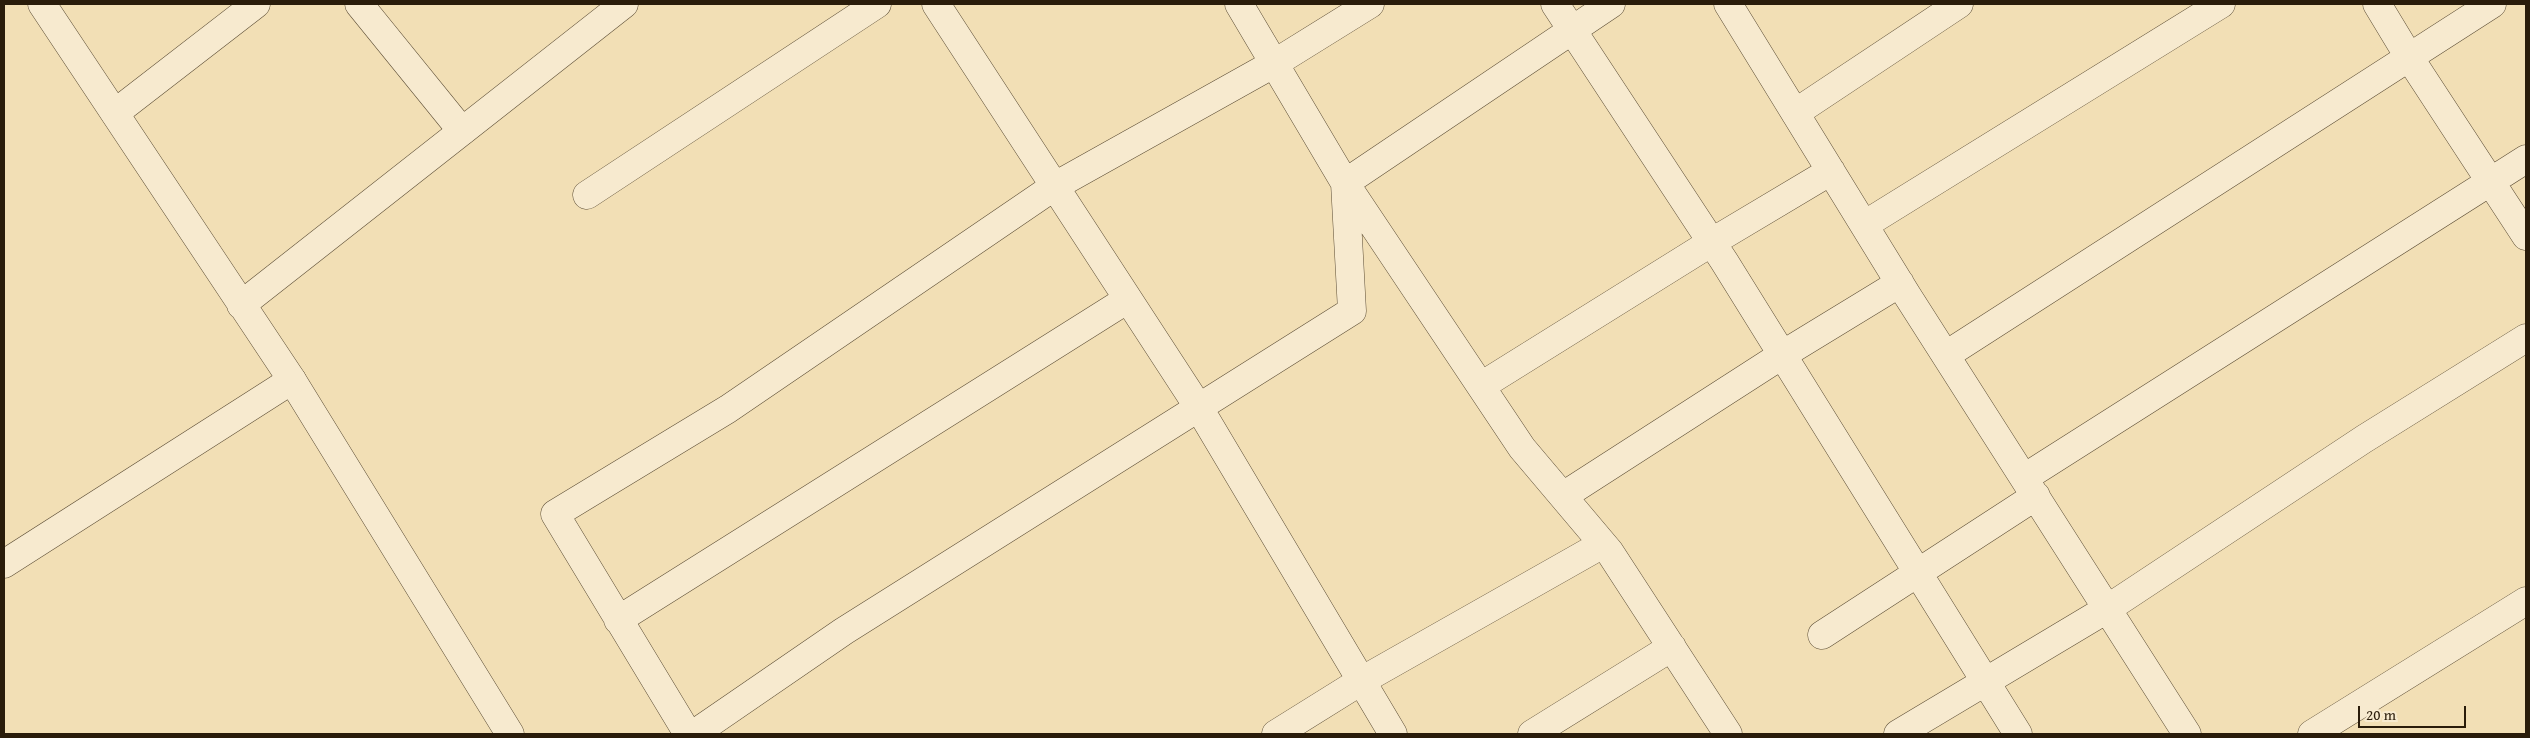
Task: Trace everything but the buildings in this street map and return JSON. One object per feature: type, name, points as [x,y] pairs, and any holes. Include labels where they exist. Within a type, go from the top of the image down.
[{"type":"street","points":[[42,4],[292,380],[510,734]]},
{"type":"street","points":[[114,113],[256,4]]},
{"type":"street","points":[[359,4],[462,131]]},
{"type":"street","points":[[241,305],[624,4]]},
{"type":"street","points":[[587,195],[878,4]]},
{"type":"street","points":[[936,4],[1199,408],[1393,734]]},
{"type":"street","points":[[1239,4],[1345,182],[1522,448],[1603,544],[1728,734]]},
{"type":"street","points":[[688,734],[555,514],[728,409],[1055,186],[1275,64],[1370,4]]},
{"type":"street","points":[[1555,4],[1712,242],[2018,734]]},
{"type":"street","points":[[1345,182],[1611,4]]},
{"type":"street","points":[[1728,4],[1900,283],[2107,608],[2177,731]]},
{"type":"street","points":[[1795,113],[1959,4]]},
{"type":"street","points":[[1864,225],[2221,4]]},
{"type":"street","points":[[2377,4],[2409,57],[2526,236]]},
{"type":"street","points":[[1946,355],[2492,4]]},
{"type":"street","points":[[1822,635],[1917,572],[2030,487],[2526,159]]},
{"type":"street","points":[[1481,386],[1712,242],[1831,171]]},
{"type":"street","points":[[694,734],[844,631],[1352,311],[1345,182]]},
{"type":"street","points":[[1564,496],[1782,355],[1900,283]]},
{"type":"street","points":[[618,620],[1128,299]]},
{"type":"street","points":[[1898,734],[2107,608],[2364,439],[2526,338]]},
{"type":"street","points":[[4,564],[292,380]]},
{"type":"street","points":[[1276,734],[1361,681],[1603,544]]},
{"type":"street","points":[[2314,734],[2526,601]]},
{"type":"street","points":[[1532,734],[1672,647]]}]
